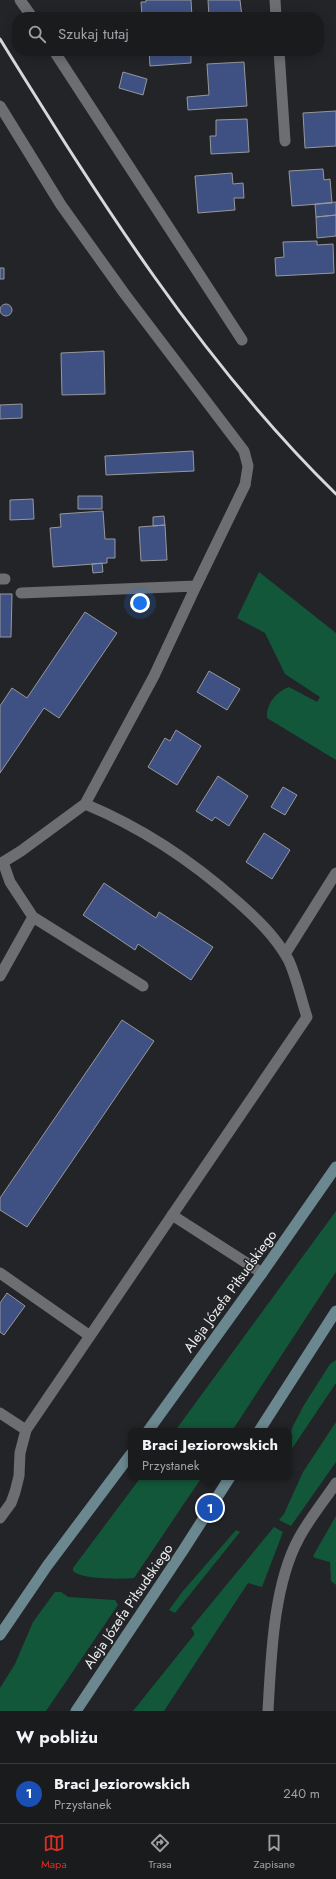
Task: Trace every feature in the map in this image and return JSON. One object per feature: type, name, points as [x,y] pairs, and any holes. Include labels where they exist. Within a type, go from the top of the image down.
[{"type":"main road","name":"Aleja Józefa Piłsudskiego","points":[[150,1428],[262,1274],[336,1168]]},
{"type":"main road","points":[[261,1428],[335,1313]]},
{"type":"main road","points":[[0,1634],[128,1458]]},
{"type":"main road","name":"Aleja Józefa Piłsudskiego","points":[[76,1711],[184,1550],[228,1480]]},
{"type":"street","points":[[20,0],[28,12]]},
{"type":"street","points":[[275,0],[276,12]]},
{"type":"street","points":[[57,56],[242,340]]},
{"type":"street","points":[[279,56],[285,141]]},
{"type":"street","points":[[0,106],[61,204],[110,274],[244,451],[248,466],[245,485],[154,676],[85,804],[36,841],[2,863],[10,882],[33,917],[143,986]]},
{"type":"street","points":[[21,593],[196,586]]},
{"type":"street","points":[[0,1518],[11,1503],[15,1492],[19,1476],[20,1453],[26,1430],[307,1016],[289,960],[272,935],[256,918],[219,885],[170,847],[117,818],[85,804]]},
{"type":"street","points":[[285,954],[336,873]]},
{"type":"street","points":[[0,976],[33,917]]},
{"type":"street","points":[[172,1215],[262,1274]]},
{"type":"street","points":[[0,1273],[90,1336]]},
{"type":"street","points":[[0,1413],[26,1430]]},
{"type":"street","points":[[268,1711],[277,1613],[284,1575],[299,1538],[336,1483]]},
{"type":"green space","points":[[259,572],[336,633],[336,760],[267,718],[270,703],[276,695],[289,687],[317,702],[320,697],[285,674],[265,633],[237,618]]},
{"type":"green space","points":[[336,1211],[336,1272],[234,1428],[177,1428]]},
{"type":"green space","points":[[336,1360],[336,1383],[292,1449],[293,1426],[304,1405],[330,1364]]},
{"type":"green space","points":[[336,1422],[336,1462],[291,1526],[279,1520],[284,1514],[303,1472]]},
{"type":"green space","points":[[139,1480],[200,1480],[134,1578],[112,1579],[85,1576],[73,1571],[73,1568]]},
{"type":"green space","points":[[336,1516],[336,1585],[331,1581],[330,1562],[315,1558],[313,1556]]},
{"type":"green space","points":[[274,1527],[283,1532],[262,1587],[248,1583],[164,1711],[133,1711],[194,1635],[191,1628]]},
{"type":"green space","points":[[236,1530],[240,1532],[175,1613],[169,1610],[183,1591]]},
{"type":"green space","points":[[55,1592],[61,1592],[68,1597],[115,1600],[118,1605],[46,1711],[0,1711],[0,1688],[15,1664],[33,1622]]},
{"type":"building","points":[[146,0],[191,0],[192,12],[142,12],[141,2],[146,2]]},
{"type":"building","points":[[208,0],[240,0],[241,12],[209,12]]},
{"type":"building","points":[[149,56],[191,56],[191,63],[150,66]]},
{"type":"building","points":[[244,62],[247,106],[188,110],[187,97],[209,95],[207,64]]},
{"type":"building","points":[[123,72],[147,79],[143,95],[119,88]]},
{"type":"building","points":[[336,111],[336,146],[305,148],[303,113]]},
{"type":"building","points":[[247,119],[249,152],[211,154],[210,136],[216,136],[216,120]]},
{"type":"building","points":[[323,169],[324,180],[330,179],[332,203],[292,206],[289,171]]},
{"type":"building","points":[[232,173],[233,184],[243,183],[244,198],[234,198],[235,210],[198,213],[195,176]]},
{"type":"building","points":[[336,202],[336,215],[316,217],[315,204]]},
{"type":"building","points":[[336,215],[336,236],[317,238],[316,217]]},
{"type":"building","points":[[317,241],[317,245],[333,244],[334,273],[276,276],[275,258],[284,257],[283,242]]},
{"type":"building","points":[[0,268],[4,268],[4,279],[0,279]]},
{"type":"building","points":[[8,304],[11,305],[11,315],[4,316],[1,315],[0,308],[1,305]]},
{"type":"building","points":[[104,351],[105,394],[62,395],[61,353]]},
{"type":"building","points":[[22,404],[22,418],[0,419],[0,405]]},
{"type":"building","points":[[193,451],[194,471],[106,475],[105,456]]},
{"type":"building","points":[[78,496],[102,496],[102,509],[78,509]]},
{"type":"building","points":[[33,499],[34,519],[10,520],[10,500]]},
{"type":"building","points":[[103,511],[105,539],[115,539],[115,558],[107,558],[107,563],[53,567],[50,528],[61,527],[60,514]]},
{"type":"building","points":[[164,516],[165,525],[153,526],[153,517]]},
{"type":"building","points":[[165,525],[167,560],[141,561],[139,527]]},
{"type":"building","points":[[102,563],[103,572],[93,573],[92,564]]},
{"type":"building","points":[[0,594],[12,594],[11,637],[0,637]]},
{"type":"building","points":[[85,612],[117,633],[59,718],[44,708],[0,773],[0,706],[12,688],[27,698]]},
{"type":"building","points":[[209,671],[240,689],[227,710],[197,692]]},
{"type":"building","points":[[176,730],[201,746],[177,785],[148,767],[165,738],[170,741]]},
{"type":"building","points":[[218,776],[248,796],[229,826],[215,817],[212,821],[196,811]]},
{"type":"building","points":[[283,787],[297,795],[285,815],[271,807]]},
{"type":"building","points":[[264,833],[290,850],[272,879],[246,862]]},
{"type":"building","points":[[104,883],[156,918],[159,912],[213,947],[191,980],[138,944],[135,950],[83,915]]},
{"type":"building","points":[[122,1020],[154,1041],[27,1227],[0,1210],[0,1198]]},
{"type":"building","points":[[7,1293],[25,1306],[4,1335],[0,1332],[0,1303]]},
{"type":"railway","points":[[0,39],[75,159],[114,218],[154,277],[196,334],[240,390],[287,443],[336,494]]},
{"type":"place","name":"Braci Jeziorowskich","points":[[210,1508]]}]
